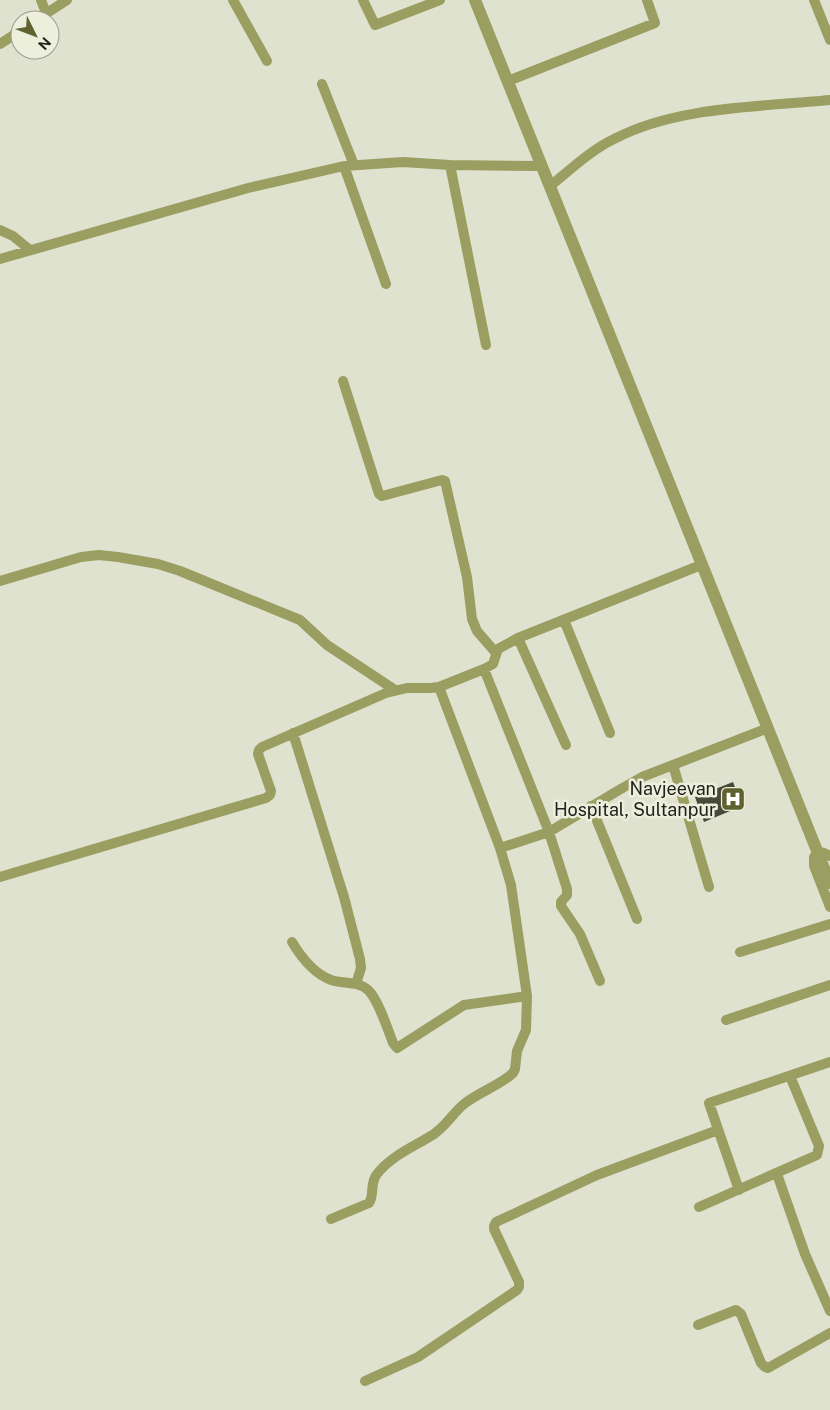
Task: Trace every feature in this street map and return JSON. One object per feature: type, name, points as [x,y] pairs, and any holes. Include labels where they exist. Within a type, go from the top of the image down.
[{"type":"street","points":[[51,10],[67,0]]},
{"type":"street","points":[[233,0],[267,61]]},
{"type":"street","points":[[363,0],[375,25],[440,0]]},
{"type":"street","points":[[475,0],[701,564],[824,858],[830,883]]},
{"type":"street","points":[[508,81],[655,23],[647,0]]},
{"type":"street","points":[[814,0],[830,40]]},
{"type":"street","points":[[322,84],[386,284]]},
{"type":"street","points":[[550,186],[597,149],[614,139],[668,119],[701,112],[830,100]]},
{"type":"street","points":[[0,259],[248,188],[349,166],[403,162],[450,165],[542,166]]},
{"type":"street","points":[[450,165],[486,345]]},
{"type":"street","points":[[0,230],[13,236],[30,250]]},
{"type":"street","points":[[343,380],[379,494],[382,496],[442,480],[445,481],[467,577],[472,619],[477,631],[496,653]]},
{"type":"street","points":[[0,581],[81,557],[99,555],[158,564],[180,571],[306,623],[327,644],[395,690]]},
{"type":"street","points":[[0,877],[266,798],[270,795],[271,791],[258,754],[262,747],[395,690],[439,686],[484,669],[493,664],[496,653],[502,646],[518,638],[701,564]]},
{"type":"street","points":[[564,620],[610,733]]},
{"type":"street","points":[[518,638],[566,745]]},
{"type":"street","points":[[484,669],[549,832],[567,889],[567,895],[561,902],[561,906],[580,934],[600,981]]},
{"type":"street","points":[[331,1219],[369,1203],[372,1199],[371,1186],[375,1178],[391,1161],[406,1149],[436,1132],[462,1105],[513,1073],[517,1051],[526,1030],[527,996],[511,885],[500,848],[439,686]]},
{"type":"street","points":[[500,848],[549,832],[642,777],[768,728]]},
{"type":"street","points":[[293,733],[344,897],[360,959],[356,984]]},
{"type":"street","points":[[673,765],[709,887]]},
{"type":"street","points":[[592,806],[637,919]]},
{"type":"street","points":[[824,858],[814,857],[814,866],[830,907]]},
{"type":"street","points":[[740,952],[830,924]]},
{"type":"street","points":[[292,942],[302,956],[320,974],[332,980],[360,985],[370,991],[397,1048],[464,1005],[527,996]]},
{"type":"street","points":[[726,1020],[830,985]]},
{"type":"street","points":[[739,1190],[710,1106],[711,1102],[830,1062]]},
{"type":"street","points":[[699,1207],[811,1159],[818,1152],[819,1146],[790,1076]]},
{"type":"street","points":[[365,1381],[418,1357],[517,1290],[519,1282],[494,1229],[496,1222],[596,1175],[718,1130]]},
{"type":"street","points":[[777,1174],[808,1262],[830,1311]]},
{"type":"street","points":[[698,1326],[736,1310],[738,1311],[741,1314],[761,1363],[768,1368],[830,1333]]},
{"type":"building","points":[[733,782],[742,806],[704,822],[695,797]]},
{"type":"place","name":"Navjeevan Hospital, Sultanpur","points":[[733,799]]}]
